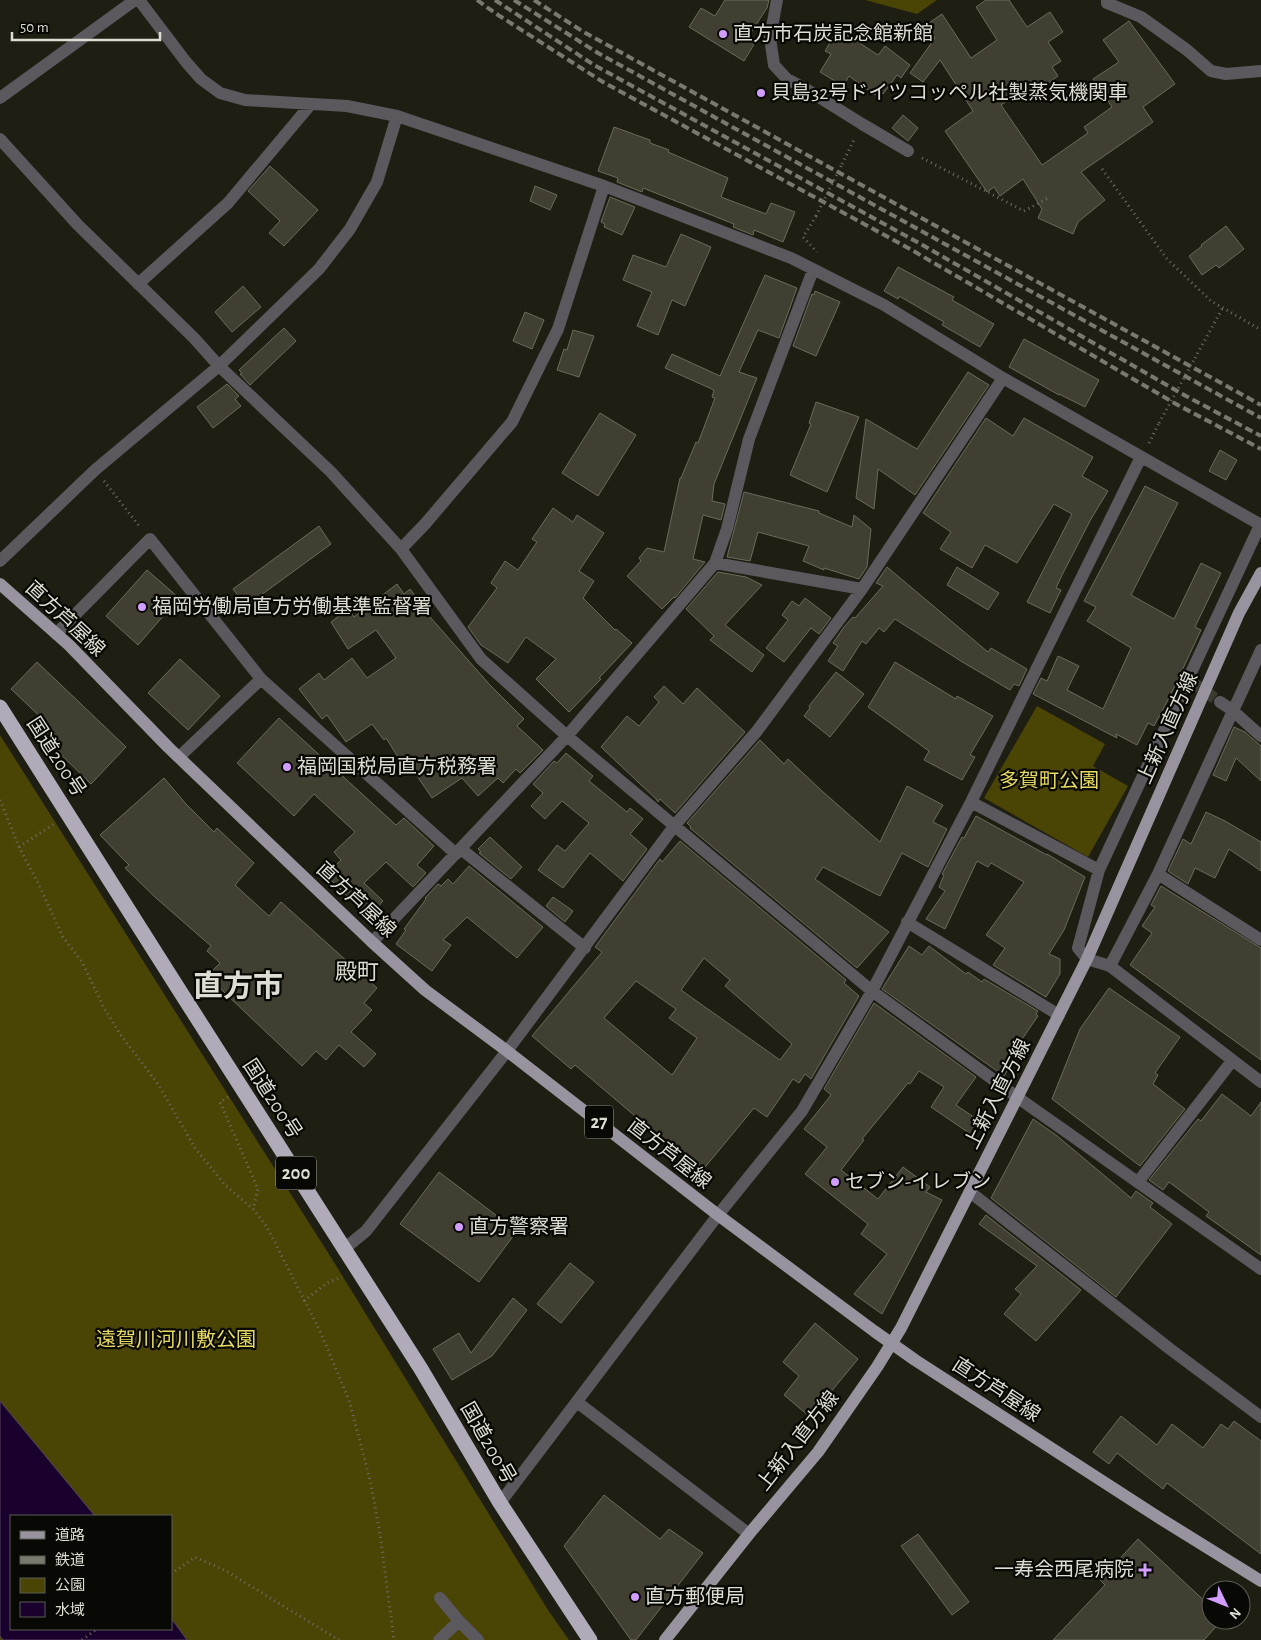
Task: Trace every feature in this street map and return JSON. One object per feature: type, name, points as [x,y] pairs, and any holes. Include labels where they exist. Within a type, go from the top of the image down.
[{"type":"highway","name":"国道200号","points":[[0,707],[421,1368],[500,1503],[590,1640]]},
{"type":"main road","name":"上新入直方線","points":[[665,1640],[749,1534],[818,1452],[892,1344],[1087,959],[1239,613],[1261,574]]},
{"type":"main road","name":"直方芦屋線","points":[[0,584],[56,634],[179,757],[372,942],[425,990],[507,1051],[718,1216],[892,1344],[1136,1503],[1261,1581]]},
{"type":"street","points":[[0,98],[135,0]]},
{"type":"street","points":[[140,0],[186,62],[201,79],[220,93],[245,100],[347,106],[397,116],[604,186],[791,258],[884,306],[1003,378],[1260,525],[1099,870],[1078,948],[1087,959],[1110,966],[1261,1082]]},
{"type":"street","points":[[777,0],[770,38],[774,65],[787,79],[908,151]]},
{"type":"street","points":[[1107,0],[1107,3],[1141,17],[1187,50],[1211,71],[1226,74],[1261,71]]},
{"type":"street","points":[[138,284],[228,203],[312,104]]},
{"type":"street","points":[[0,561],[95,470],[220,366],[319,268],[350,229],[377,182],[397,116]]},
{"type":"street","points":[[0,139],[78,226],[331,472],[401,548],[481,659],[567,736],[872,991],[1017,1097],[1261,1269]]},
{"type":"street","points":[[401,548],[425,524],[512,422],[558,329],[604,186]]},
{"type":"street","points":[[372,942],[567,736],[715,563],[727,529],[749,439],[812,270]]},
{"type":"street","points":[[344,1249],[366,1231],[507,1051],[675,825],[757,731],[862,590],[1003,378]]},
{"type":"street","points":[[500,1503],[718,1216],[802,1111],[872,991],[971,802],[1142,457]]},
{"type":"street","points":[[56,634],[150,539],[261,679],[458,851],[585,948]]},
{"type":"street","points":[[715,563],[862,590]]},
{"type":"street","points":[[1110,966],[1158,874],[1261,650]]},
{"type":"street","points":[[179,757],[261,679]]},
{"type":"street","points":[[1220,702],[1232,710],[1261,736]]},
{"type":"street","points":[[971,802],[1099,870]]},
{"type":"street","points":[[1158,874],[1261,940]]},
{"type":"street","points":[[907,922],[1058,1016]]},
{"type":"street","points":[[1138,1182],[1232,1061]]},
{"type":"street","points":[[970,1192],[1170,1349],[1261,1417]]},
{"type":"street","points":[[577,1402],[749,1534]]},
{"type":"street","points":[[440,1598],[478,1640]]},
{"type":"street","points":[[439,1640],[459,1621]]},
{"type":"path","points":[[812,270],[820,256],[803,237],[816,216],[862,124]]},
{"type":"path","points":[[908,151],[1024,211],[1050,197]]},
{"type":"path","points":[[1102,170],[1167,259],[1211,301],[1261,330]]},
{"type":"path","points":[[1142,457],[1222,309]]},
{"type":"path","points":[[95,470],[150,539]]},
{"type":"path","points":[[0,800],[19,848],[38,881],[63,937],[82,962],[104,1008],[120,1034],[158,1084],[195,1148],[226,1186],[253,1209],[267,1227],[320,1331],[349,1400],[372,1492],[380,1534],[394,1640]]},
{"type":"path","points":[[19,848],[37,836]]},
{"type":"path","points":[[242,1089],[220,1102],[258,1189],[253,1209]]},
{"type":"path","points":[[304,1300],[327,1284]]},
{"type":"path","points":[[172,1573],[195,1557],[226,1571],[339,1640]]},
{"type":"path","points":[[82,1640],[96,1630]]},
{"type":"green space","points":[[865,0],[937,0],[917,14]]},
{"type":"green space","name":"多賀町公園","points":[[1037,706],[1105,744],[1093,766],[1128,786],[1088,857],[984,798]]},
{"type":"green space","name":"遠賀川河川敷公園","points":[[0,735],[332,1259],[548,1610],[569,1640],[0,1640]]},
{"type":"water","points":[[0,1401],[94,1515],[10,1515],[10,1630],[172,1630],[172,1619],[187,1640],[3,1640],[0,1636]]},
{"type":"building","points":[[725,0],[769,0],[767,8],[748,37],[756,41],[744,61],[689,27],[701,8],[715,16]]},
{"type":"building","points":[[986,0],[1009,0],[1027,27],[1050,12],[1063,32],[1048,42],[1061,61],[1052,67],[1058,76],[1034,93],[1029,86],[1001,105],[1042,165],[1088,133],[1084,127],[1112,107],[1093,79],[1119,62],[1103,40],[1129,21],[1175,84],[1143,107],[1153,122],[1081,172],[1105,200],[1078,222],[1073,234],[1038,218],[1042,209],[1023,179],[1000,196],[994,187],[987,192],[945,131],[973,111],[940,60],[923,82],[910,73],[935,38],[926,25],[942,14],[971,58],[997,40],[976,7]]},
{"type":"building","points":[[838,29],[878,55],[885,46],[910,65],[901,78],[897,75],[883,94],[879,90],[875,95],[849,76],[843,86],[820,72],[831,54],[825,51]]},
{"type":"building","points":[[903,115],[918,128],[908,141],[892,128]]},
{"type":"building","points":[[614,127],[650,140],[650,143],[669,150],[668,152],[728,178],[721,197],[766,214],[771,203],[795,212],[783,242],[754,230],[753,235],[733,227],[734,224],[643,188],[642,192],[617,182],[618,178],[598,171]]},
{"type":"building","points":[[270,166],[318,210],[284,246],[269,233],[280,221],[248,191]]},
{"type":"building","points":[[535,186],[557,195],[550,210],[530,201]]},
{"type":"building","points":[[610,197],[635,207],[622,235],[604,227],[605,224],[601,222]]},
{"type":"building","points":[[1226,226],[1244,249],[1219,268],[1216,265],[1202,275],[1189,256]]},
{"type":"building","points":[[681,234],[711,247],[685,306],[672,300],[658,335],[637,326],[652,292],[623,280],[633,255],[666,267]]},
{"type":"building","points":[[898,267],[954,297],[952,300],[994,324],[980,347],[942,325],[944,322],[899,296],[898,299],[884,291]]},
{"type":"building","points":[[765,275],[797,288],[779,338],[758,330],[739,372],[757,378],[714,484],[712,501],[725,504],[721,520],[703,515],[693,559],[705,562],[675,598],[662,609],[627,576],[641,561],[639,558],[647,548],[664,552],[680,478],[696,442],[698,443],[715,398],[712,397],[714,390],[665,368],[672,354],[720,376]]},
{"type":"building","points":[[243,286],[261,307],[232,332],[215,312]]},
{"type":"building","points":[[815,291],[840,302],[816,356],[793,346],[812,294],[814,295]]},
{"type":"building","points":[[525,312],[544,320],[532,349],[513,341]]},
{"type":"building","points":[[284,328],[296,341],[250,385],[240,374],[242,373],[239,370]]},
{"type":"building","points":[[573,330],[594,336],[579,377],[557,370],[564,349],[567,350]]},
{"type":"building","points":[[1024,339],[1099,380],[1085,407],[1009,367]]},
{"type":"building","points":[[968,372],[989,385],[915,495],[878,469],[874,509],[856,498],[866,419],[917,449]]},
{"type":"building","points":[[227,384],[239,396],[235,399],[241,406],[213,428],[197,407]]},
{"type":"building","points":[[816,402],[859,417],[827,492],[790,475],[811,424],[809,423]]},
{"type":"building","points":[[600,413],[636,435],[598,496],[562,473]]},
{"type":"building","points":[[986,418],[1013,436],[1024,418],[1093,457],[1082,476],[1108,491],[1063,573],[1056,588],[1061,590],[1050,613],[1027,602],[1072,514],[1054,504],[1017,563],[985,545],[972,568],[940,549],[951,532],[923,513]]},
{"type":"building","points":[[1220,450],[1237,460],[1226,480],[1209,471]]},
{"type":"building","points":[[1145,486],[1178,503],[1131,595],[1174,619],[1201,563],[1221,573],[1195,627],[1201,630],[1171,694],[1154,726],[1148,723],[1137,745],[1116,734],[1117,738],[1033,694],[1041,678],[1047,681],[1058,656],[1079,666],[1067,690],[1103,709],[1131,648],[1087,621],[1096,607],[1084,601]]},
{"type":"building","points":[[744,492],[819,511],[819,513],[852,527],[854,515],[871,529],[867,567],[859,579],[824,568],[824,570],[803,561],[809,546],[758,532],[750,561],[727,557]]},
{"type":"building","points":[[553,508],[573,522],[577,515],[604,533],[579,571],[594,581],[583,598],[615,630],[632,643],[569,712],[536,679],[556,659],[526,637],[508,663],[481,645],[468,627],[497,588],[491,583],[505,561],[518,570],[537,542],[532,539]]},
{"type":"building","points":[[319,526],[331,544],[246,606],[233,589]]},
{"type":"building","points":[[887,567],[988,652],[991,648],[1027,669],[1019,686],[1014,684],[1010,690],[895,619],[884,632],[879,628],[866,644],[862,641],[843,671],[828,661],[838,646],[833,643],[844,627],[853,617],[855,618],[883,586],[876,583]]},
{"type":"building","points":[[957,567],[999,593],[988,610],[947,585]]},
{"type":"building","name":"福岡労働局直方労働基準監督署","points":[[147,570],[179,598],[138,645],[106,616]]},
{"type":"building","points":[[718,572],[746,577],[762,585],[725,625],[764,655],[752,672],[710,640],[714,636],[686,609]]},
{"type":"building","points":[[397,584],[404,594],[410,589],[430,617],[490,685],[524,719],[517,726],[543,750],[520,773],[516,769],[503,783],[498,778],[478,796],[462,778],[432,798],[413,770],[408,773],[386,738],[384,740],[372,724],[346,742],[327,715],[322,719],[299,689],[319,673],[324,680],[352,658],[367,678],[396,658],[376,630],[348,649],[331,622],[348,609],[354,617]]},
{"type":"building","points":[[805,598],[831,618],[819,634],[811,628],[784,662],[766,648],[788,620],[782,615],[792,601],[799,606]]},
{"type":"building","points":[[180,659],[220,696],[188,730],[148,693]]},
{"type":"building","points":[[37,662],[126,747],[91,784],[40,734],[49,725],[11,689]]},
{"type":"building","points":[[895,662],[956,699],[957,696],[993,716],[970,755],[975,757],[962,780],[924,760],[929,751],[868,707]]},
{"type":"building","points":[[836,672],[864,694],[830,737],[804,716],[810,708],[809,706]]},
{"type":"building","points":[[664,686],[683,704],[697,688],[745,732],[675,813],[660,799],[658,802],[601,747],[627,716],[639,726],[659,702],[654,697]]},
{"type":"building","points":[[279,718],[396,825],[404,818],[434,846],[417,865],[426,873],[413,887],[386,862],[364,883],[383,901],[370,916],[326,875],[341,860],[334,852],[355,832],[314,794],[294,816],[237,763]]},
{"type":"building","points":[[1234,727],[1245,732],[1261,746],[1261,781],[1236,758],[1226,781],[1213,775]]},
{"type":"building","points":[[760,740],[784,764],[788,759],[880,842],[907,786],[943,805],[933,822],[947,829],[928,867],[902,853],[880,896],[823,867],[815,879],[889,932],[857,968],[690,828],[687,823]]},
{"type":"building","points":[[566,753],[593,776],[589,781],[627,812],[630,808],[643,819],[630,834],[647,849],[623,881],[590,853],[563,888],[538,870],[557,845],[565,851],[589,823],[562,801],[545,819],[531,806],[543,793],[533,784],[554,761],[557,763]]},
{"type":"building","points":[[164,778],[186,804],[214,832],[217,828],[254,863],[235,885],[269,916],[281,902],[377,988],[364,1003],[372,1010],[351,1032],[376,1054],[364,1067],[339,1045],[326,1060],[316,1051],[302,1066],[207,976],[220,963],[207,951],[211,946],[125,868],[129,865],[100,835]]},
{"type":"building","points":[[1206,812],[1261,842],[1261,871],[1229,849],[1215,878],[1195,868],[1188,884],[1168,871],[1183,839],[1191,844]]},
{"type":"building","points":[[976,816],[1047,854],[1085,877],[1064,930],[1049,954],[1060,959],[1060,974],[1046,997],[993,965],[1005,948],[986,935],[1024,882],[991,863],[988,867],[977,861],[945,929],[926,919],[945,891],[939,887],[944,875],[942,874]]},
{"type":"building","points":[[490,837],[522,867],[511,879],[479,853],[481,852],[478,849]]},
{"type":"building","points":[[680,841],[846,980],[844,983],[859,996],[811,1079],[805,1074],[799,1083],[793,1079],[767,1117],[754,1108],[701,1172],[575,1065],[571,1069],[532,1036],[602,952],[595,947],[660,859],[662,862]],"holes":[[[704,958],[730,980],[725,986],[792,1044],[780,1060],[681,990]],[[636,981],[676,1009],[669,1018],[697,1038],[672,1075],[604,1018]]]},
{"type":"building","points":[[469,866],[543,927],[517,958],[467,917],[443,940],[451,945],[432,971],[396,944],[425,898],[438,884],[441,886],[448,879],[453,884]]},
{"type":"building","points":[[1161,886],[1261,948],[1261,1060],[1130,965],[1152,933],[1142,926],[1155,907],[1151,905]]},
{"type":"building","points":[[553,897],[573,911],[565,922],[546,906]]},
{"type":"building","points":[[909,946],[922,955],[929,946],[966,974],[968,972],[982,982],[984,979],[1038,1011],[1036,1014],[1038,1016],[1020,1042],[1023,1045],[1004,1076],[882,989]]},
{"type":"building","points":[[1109,988],[1180,1037],[1155,1073],[1158,1075],[1153,1084],[1185,1109],[1140,1166],[1052,1099],[1080,1029]]},
{"type":"building","points":[[874,1003],[976,1077],[956,1105],[981,1122],[972,1135],[931,1107],[944,1087],[919,1071],[862,1139],[864,1140],[841,1170],[878,1199],[903,1167],[930,1187],[926,1192],[942,1200],[882,1314],[854,1294],[887,1254],[861,1234],[868,1224],[805,1174],[827,1147],[804,1129],[831,1095],[824,1089]]},
{"type":"building","points":[[1222,1094],[1251,1116],[1261,1102],[1261,1255],[1206,1216],[1209,1212],[1169,1182],[1163,1190],[1149,1180],[1198,1119],[1201,1121]]},
{"type":"building","points":[[1033,1119],[1056,1135],[1131,1198],[1136,1191],[1153,1203],[1150,1207],[1172,1224],[1116,1297],[991,1198]]},
{"type":"building","name":"直方警察署","points":[[439,1172],[517,1231],[479,1282],[400,1224]]},
{"type":"building","points":[[986,1215],[1081,1290],[1036,1341],[1004,1314],[1021,1294],[1015,1289],[1037,1266],[979,1224]]},
{"type":"building","points":[[570,1263],[594,1282],[561,1323],[537,1304]]},
{"type":"building","points":[[513,1298],[527,1310],[492,1356],[452,1380],[433,1349],[459,1333],[471,1353]]},
{"type":"building","points":[[815,1323],[858,1359],[810,1417],[784,1395],[799,1376],[783,1362]]},
{"type":"building","points":[[1121,1416],[1157,1445],[1172,1424],[1203,1448],[1221,1424],[1228,1429],[1234,1421],[1261,1441],[1261,1554],[1167,1483],[1163,1489],[1117,1453],[1109,1464],[1093,1452]]},
{"type":"building","name":"直方郵便局","points":[[604,1495],[660,1539],[669,1529],[703,1553],[636,1640],[631,1640],[564,1546]]},
{"type":"building","points":[[918,1534],[969,1602],[952,1615],[901,1546]]},
{"type":"building","points":[[1138,1539],[1201,1598],[1201,1630],[1213,1630],[1204,1640],[1053,1640],[1105,1585],[1100,1580]]},
{"type":"tunnel","points":[[1190,681],[1220,702]]},
{"type":"railway","points":[[477,0],[603,82],[910,249],[1176,404],[1261,449]]},
{"type":"railway","points":[[495,0],[594,65],[919,243],[1186,396],[1261,436]]},
{"type":"railway","points":[[514,0],[598,53],[1261,418]]},
{"type":"railway","points":[[534,0],[582,31],[1261,405]]},
{"type":"place","name":"直方市石炭記念館新館","points":[[723,34]]},
{"type":"place","name":"貝島32号ドイツコッペル社製蒸気機関車","points":[[761,93]]},
{"type":"place","name":"福岡労働局直方労働基準監督署","points":[[142,607]]},
{"type":"place","name":"福岡国税局直方税務署","points":[[287,767]]},
{"type":"place","name":"セブン-イレブン","points":[[835,1182]]},
{"type":"place","name":"直方警察署","points":[[459,1227]]},
{"type":"place","name":"一寿会西尾病院","points":[[1145,1570]]},
{"type":"place","name":"直方郵便局","points":[[635,1597]]},
{"type":"district","name":"殿町","points":[[357,972]]},
{"type":"district","name":"直方市","points":[[238,987]]}]
